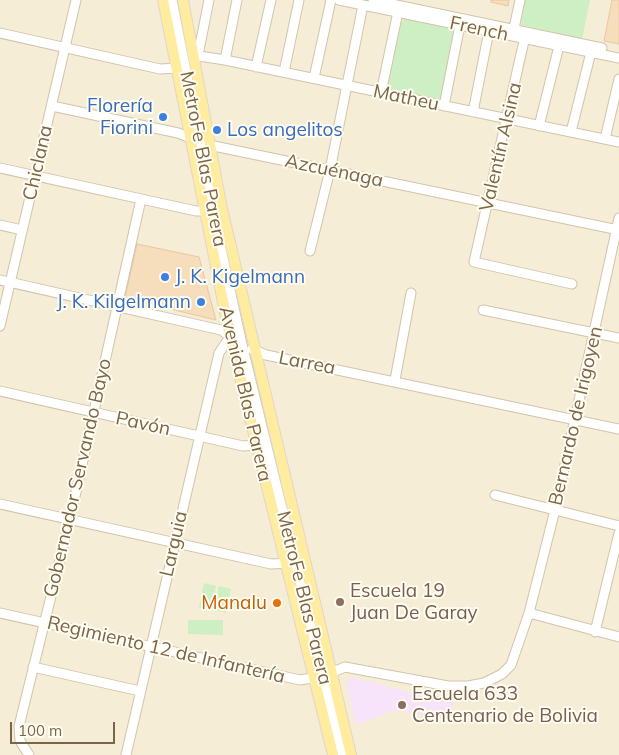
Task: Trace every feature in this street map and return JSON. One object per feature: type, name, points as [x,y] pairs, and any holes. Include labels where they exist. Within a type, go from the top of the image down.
[{"type":"main road","name":"Avenida Blas Parera","points":[[163,0],[194,138],[254,351],[295,562],[323,676],[351,755]]},
{"type":"main road","name":"Avenida Blas Parera","points":[[183,0],[196,55],[210,145],[213,210],[230,337],[257,445],[295,562],[323,676],[333,755]]},
{"type":"street","name":"Chiclana","points":[[0,326],[5,281],[22,230],[36,176],[76,0]]},
{"type":"street","name":"MetroFe Blas Parera","points":[[172,0],[194,138]]},
{"type":"street","points":[[196,55],[209,0]]},
{"type":"street","points":[[225,60],[237,0]]},
{"type":"street","points":[[256,66],[271,0]]},
{"type":"street","points":[[284,72],[299,0]]},
{"type":"street","points":[[314,78],[331,0]]},
{"type":"street","name":"French","points":[[339,0],[399,9],[619,52]]},
{"type":"street","name":"French","points":[[373,0],[460,25],[489,31],[513,32]]},
{"type":"street","points":[[513,32],[520,0]]},
{"type":"street","points":[[310,251],[330,170],[363,5]]},
{"type":"street","points":[[381,92],[399,9]]},
{"type":"street","points":[[444,106],[460,25]]},
{"type":"street","points":[[473,112],[489,31]]},
{"type":"street","points":[[0,33],[160,69],[177,68]]},
{"type":"street","name":"French","points":[[526,35],[559,46],[619,58]]},
{"type":"street","name":"Valentín Alsina","points":[[526,35],[489,204],[474,262],[572,284]]},
{"type":"street","points":[[539,126],[559,46]]},
{"type":"street","points":[[571,132],[591,52]]},
{"type":"street","name":"Matheu","points":[[196,55],[619,142]]},
{"type":"street","points":[[605,140],[619,79]]},
{"type":"street","name":"Azcuénaga","points":[[52,106],[194,138],[210,145],[618,230]]},
{"type":"street","points":[[0,168],[141,199],[213,210]]},
{"type":"street","name":"Gobernador Servando Bayo","points":[[29,755],[20,741],[19,726],[70,519],[141,199]]},
{"type":"street","name":"MetroFe Blas Parera","points":[[213,210],[242,344],[295,562]]},
{"type":"street","name":"Bernardo de Irigoyen","points":[[323,676],[346,667],[354,667],[448,686],[468,686],[484,683],[502,674],[512,665],[529,613],[555,510],[618,230],[619,218]]},
{"type":"street","points":[[0,225],[22,230]]},
{"type":"street","name":"Larrea","points":[[5,281],[220,330],[254,351],[619,429]]},
{"type":"street","points":[[395,380],[411,294]]},
{"type":"street","points":[[483,310],[619,338]]},
{"type":"street","name":"Larguia","points":[[126,755],[219,352],[230,337]]},
{"type":"street","name":"Pavón","points":[[0,391],[243,446],[257,445]]},
{"type":"street","points":[[495,495],[619,526]]},
{"type":"street","points":[[0,504],[271,564],[295,562]]},
{"type":"street","points":[[595,632],[619,533]]},
{"type":"street","name":"Regimiento 12 de Infantería","points":[[0,613],[300,680],[323,676]]},
{"type":"street","points":[[529,613],[619,637]]},
{"type":"street","points":[[33,667],[140,691]]},
{"type":"street","name":"MetroFe Blas Parera","points":[[323,676],[342,755]]},
{"type":"shaded area","points":[[0,0],[619,0],[619,755],[0,755]]},
{"type":"shaded area","name":"Escuela 633 Centenario de Bolivia","points":[[351,677],[412,693],[413,691],[454,700],[450,721],[395,710],[356,725],[346,682]]},
{"type":"green space","points":[[525,0],[590,0],[582,39],[521,25]]},
{"type":"green space","points":[[407,16],[455,28],[443,98],[438,100],[390,90],[388,85],[401,23]]},
{"type":"green space","points":[[204,583],[216,586],[211,610],[199,607]]},
{"type":"green space","points":[[219,586],[231,589],[226,613],[213,610]]},
{"type":"green space","points":[[188,620],[223,620],[223,635],[188,634]]},
{"type":"building","points":[[491,0],[509,0],[508,6],[491,2]]},
{"type":"building","points":[[612,0],[619,0],[619,44],[604,41]]},
{"type":"building","name":"J. K. Kigelmann","points":[[137,244],[199,257],[216,320],[125,298]]},
{"type":"place","name":"Florería Fiorini","points":[[163,117]]},
{"type":"place","name":"Los angelitos","points":[[217,130]]},
{"type":"place","name":"J. K. Kigelmann","points":[[165,277]]},
{"type":"place","name":"J. K. Kilgelmann","points":[[201,302]]},
{"type":"place","name":"Escuela 19 Juan De Garay","points":[[340,602]]},
{"type":"place","name":"Manalu","points":[[277,603]]},
{"type":"place","name":"Escuela 633 Centenario de Bolivia","points":[[402,705]]}]
